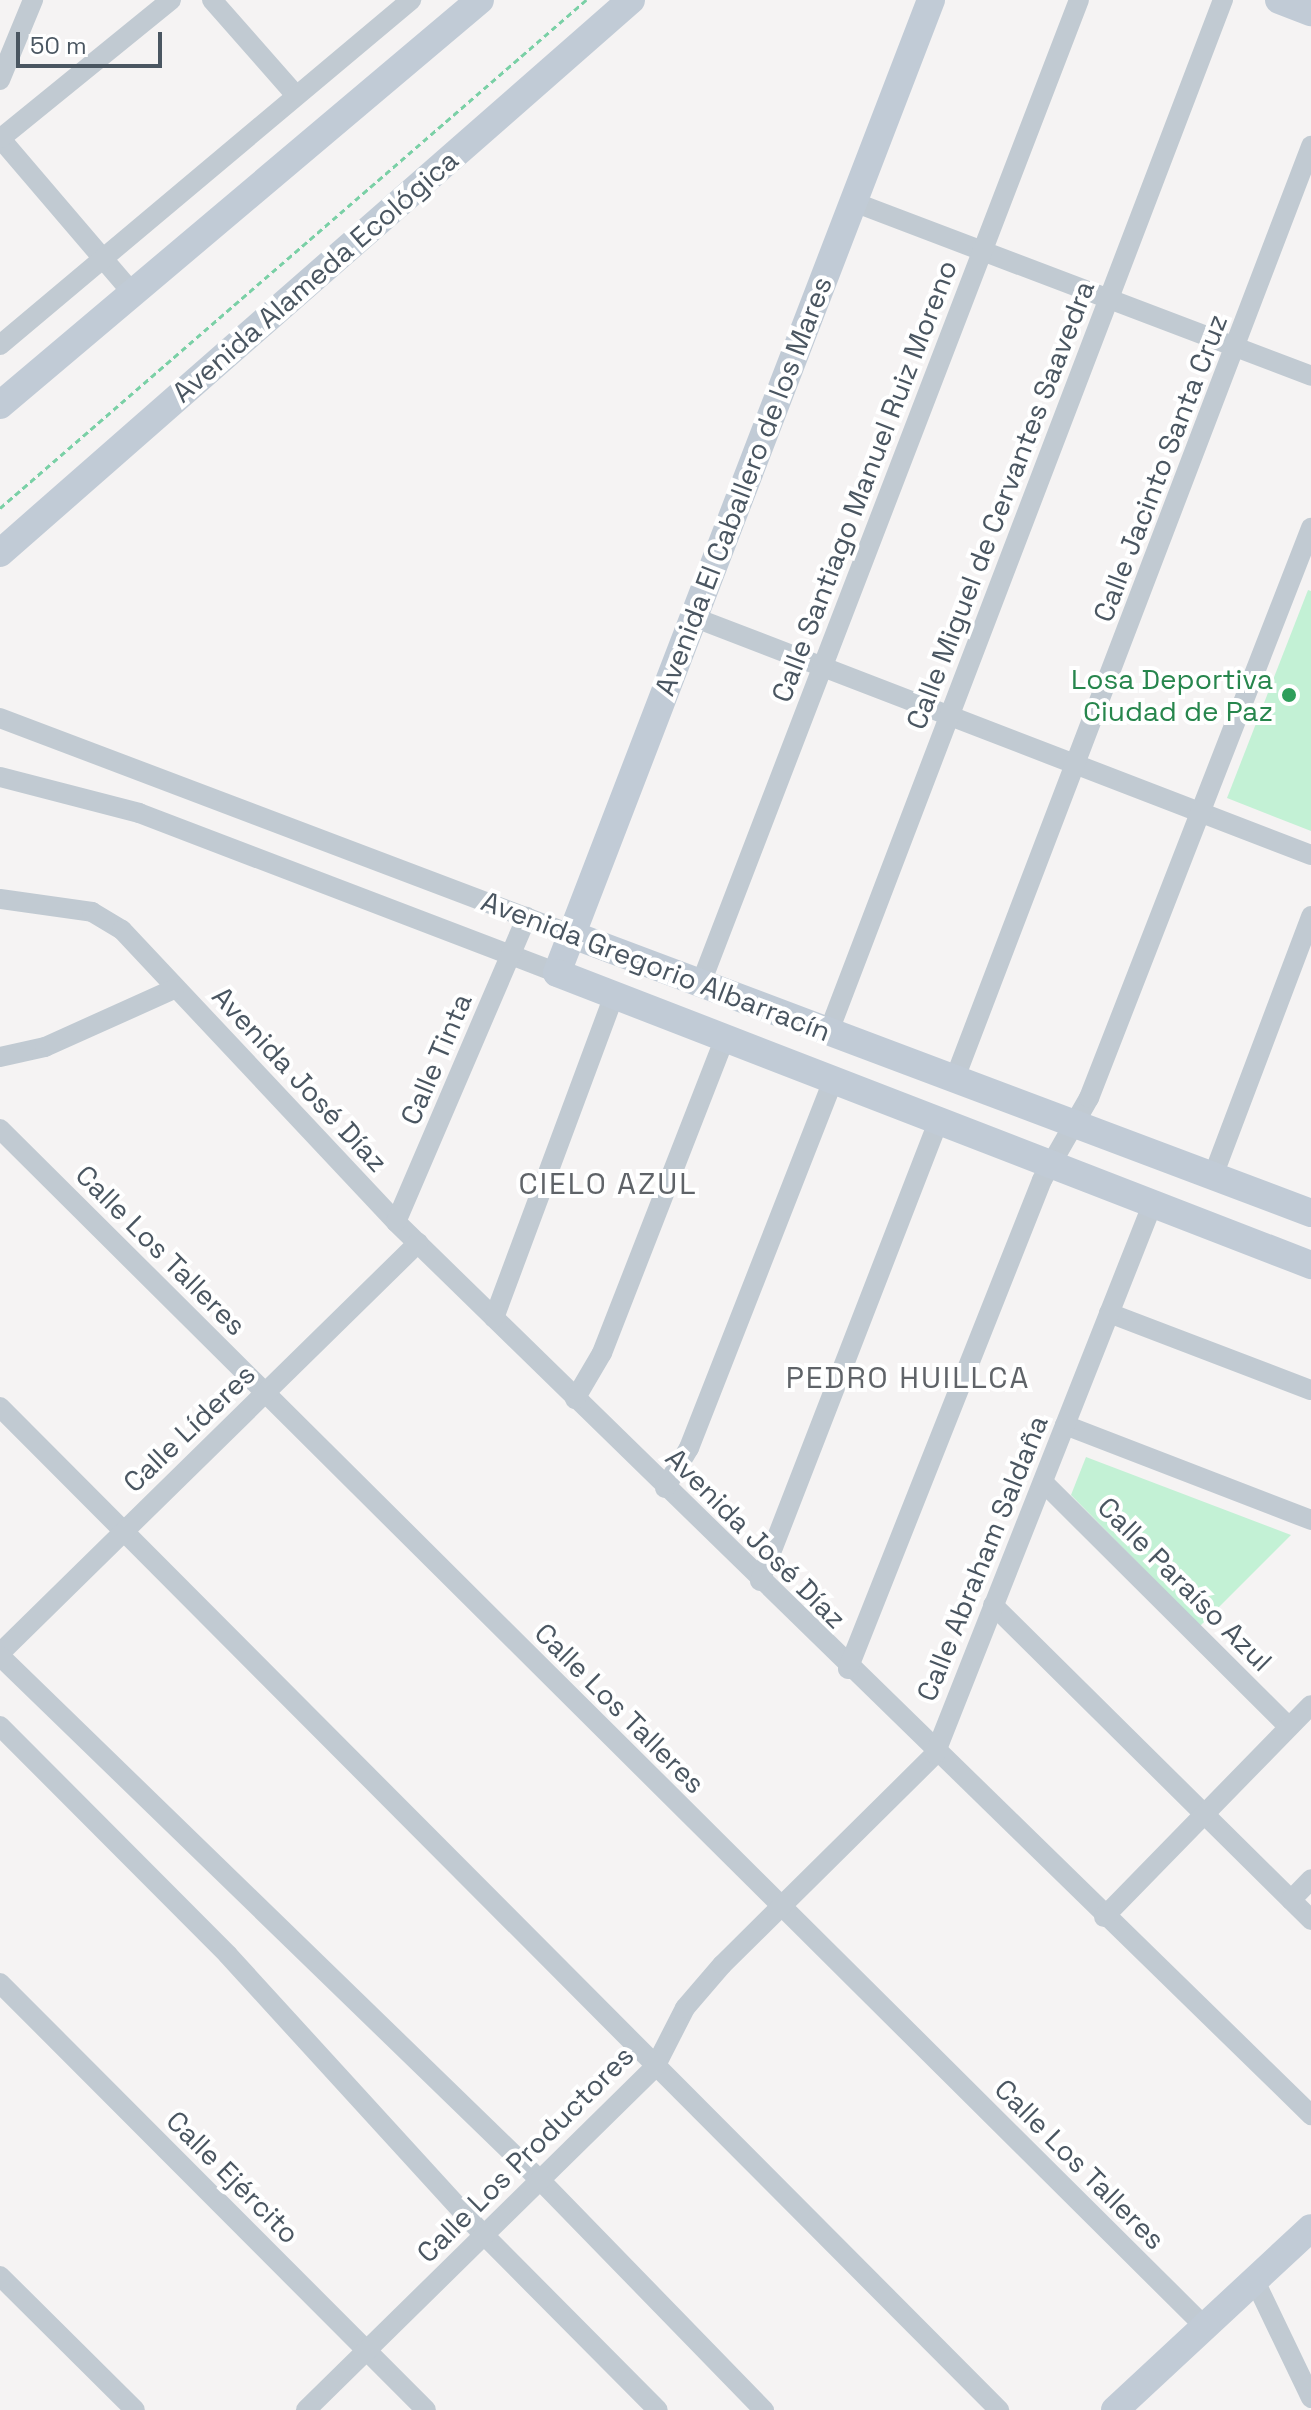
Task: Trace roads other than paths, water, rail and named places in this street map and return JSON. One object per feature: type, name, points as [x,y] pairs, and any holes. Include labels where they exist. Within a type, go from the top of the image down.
[{"type":"street","points":[[0,80],[33,0]]},
{"type":"street","points":[[130,290],[1,138],[171,0]]},
{"type":"street","points":[[212,0],[295,94]]},
{"type":"street","points":[[0,345],[295,94],[411,0]]},
{"type":"street","points":[[0,405],[130,290],[480,0]]},
{"type":"street","name":"Avenida Alameda Ecológica","points":[[0,553],[631,0]]},
{"type":"street","name":"Avenida El Caballero de los Mares","points":[[557,973],[851,201],[931,0]]},
{"type":"street","name":"Calle Santiago Manuel Ruiz Moreno","points":[[701,983],[1079,0]]},
{"type":"street","name":"Calle Miguel de Cervantes Saavedra","points":[[829,1031],[1223,0]]},
{"type":"street","points":[[1279,0],[1311,12]]},
{"type":"street","name":"Calle Jacinto Santa Cruz","points":[[955,1078],[1077,766],[1311,146]]},
{"type":"street","points":[[851,201],[984,248],[1311,376]]},
{"type":"street","points":[[848,1669],[1050,1165],[1073,1122],[1202,813],[1311,528]]},
{"type":"street","points":[[693,617],[1311,855]]},
{"type":"street","name":"Avenida Gregorio Albarracín","points":[[0,718],[1311,1213]]},
{"type":"street","points":[[139,813],[150,776]]},
{"type":"street","name":"Avenida Gregorio Albarracín","points":[[0,777],[139,813],[1311,1265]]},
{"type":"street","name":"Avenida José Díaz","points":[[0,899],[92,912],[122,930],[174,989],[396,1222],[935,1754],[1311,2115]]},
{"type":"street","points":[[1213,1176],[1311,916]]},
{"type":"street","name":"Calle Tinta","points":[[396,1222],[527,917]]},
{"type":"street","points":[[0,1057],[45,1047],[174,989]]},
{"type":"street","points":[[494,1318],[614,995]]},
{"type":"street","points":[[575,1399],[602,1353],[725,1038]]},
{"type":"street","points":[[665,1488],[689,1448],[833,1080]]},
{"type":"street","points":[[760,1581],[938,1121]]},
{"type":"street","name":"Calle Los Talleres","points":[[0,1129],[778,1906],[1202,2324]]},
{"type":"street","name":"Calle Abraham Saldaña","points":[[935,1754],[1152,1205]]},
{"type":"street","name":"Calle Líderes","points":[[0,1654],[418,1243]]},
{"type":"street","points":[[1109,1313],[1311,1390]]},
{"type":"street","points":[[0,1407],[121,1534],[999,2410]]},
{"type":"street","points":[[1065,1425],[1311,1520]]},
{"type":"street","name":"Calle Paraíso Azul","points":[[1043,1482],[1289,1727]]},
{"type":"street","points":[[993,1605],[1311,1920]]},
{"type":"street","points":[[0,1654],[541,2181],[764,2410]]},
{"type":"street","points":[[1104,1917],[1311,1705]]},
{"type":"street","points":[[0,1726],[228,1955],[485,2236],[658,2410]]},
{"type":"street","name":"Calle Los Productores","points":[[306,2410],[655,2067],[685,2008],[778,1906],[935,1754]]},
{"type":"street","points":[[1291,1900],[1311,1879]]},
{"type":"street","name":"Calle Ejército","points":[[0,1983],[426,2410]]},
{"type":"street","points":[[1115,2410],[1202,2324],[1311,2228]]},
{"type":"street","points":[[0,2276],[135,2410]]},
{"type":"street","points":[[1254,2279],[1311,2398]]},
{"type":"place","name":"Losa Deportiva Ciudad de Paz","points":[[1289,695]]},
{"type":"district","name":"CIELO AZUL","points":[[608,1184]]},
{"type":"district","name":"PEDRO HUILLCA","points":[[908,1378]]}]
